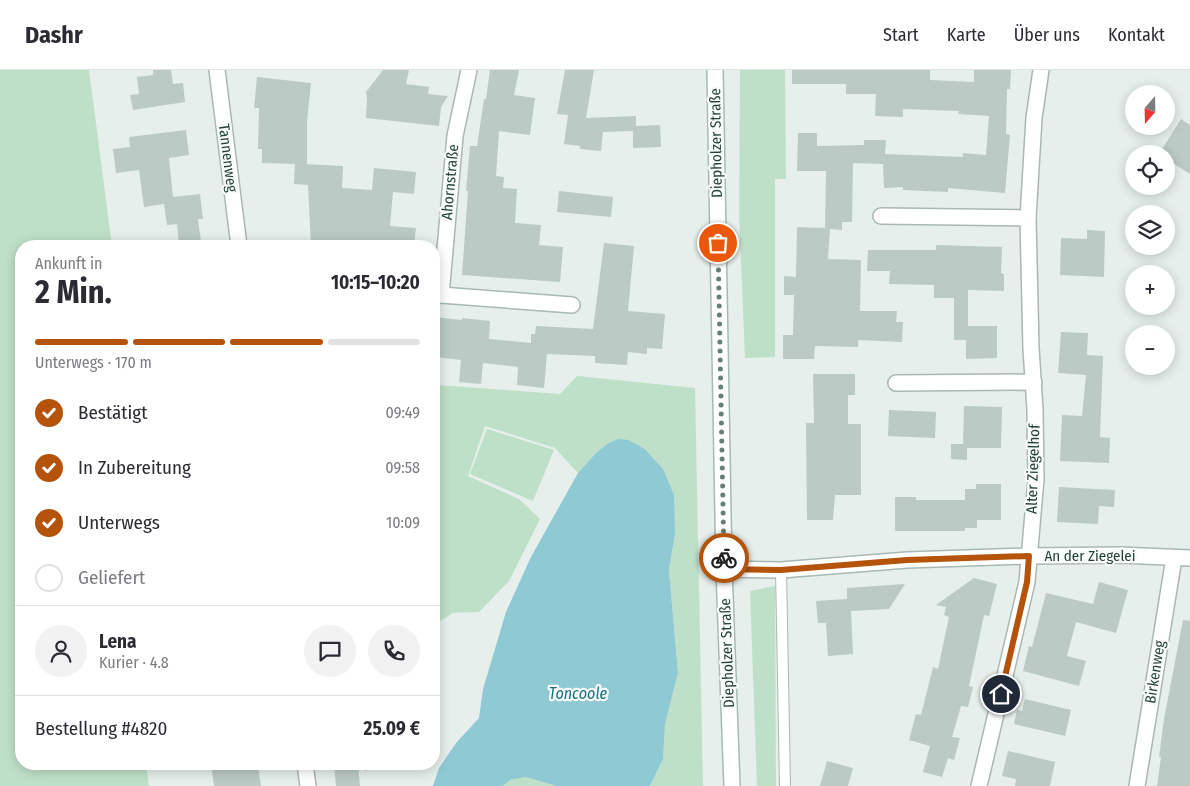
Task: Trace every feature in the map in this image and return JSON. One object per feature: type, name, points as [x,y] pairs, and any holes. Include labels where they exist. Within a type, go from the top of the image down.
[{"type":"street","name":"Tannenweg","points":[[217,70],[238,240]]},
{"type":"street","name":"Ahornstraße","points":[[440,268],[455,136],[469,70]]},
{"type":"street","name":"Diepholzer Straße","points":[[715,70],[724,569],[732,786]]},
{"type":"street","name":"Alter Ziegelhof","points":[[979,786],[1027,582],[1036,478],[1036,410],[1028,218],[1034,118],[1041,70]]},
{"type":"street","points":[[881,216],[1028,218]]},
{"type":"street","name":"Ahornstraße","points":[[440,295],[572,305]]},
{"type":"street","points":[[896,383],[1034,382]]},
{"type":"street","name":"An der Ziegelei","points":[[724,569],[781,570],[907,560],[1029,556],[1120,555],[1190,558]]},
{"type":"street","name":"Birkenweg","points":[[1137,786],[1174,558]]},
{"type":"street","points":[[307,770],[308,786]]},
{"type":"lane","points":[[781,570],[785,786]]},
{"type":"green space","points":[[0,70],[89,70],[111,240],[15,240],[15,770],[147,770],[149,786],[0,786]]},
{"type":"green space","points":[[740,70],[785,70],[786,179],[775,179],[775,357],[745,358],[739,213]]},
{"type":"green space","points":[[577,376],[695,388],[703,786],[650,786],[663,759],[665,724],[678,673],[669,570],[675,534],[663,469],[645,449],[629,440],[607,444],[578,473],[555,448],[485,426],[468,476],[519,499],[540,519],[509,581],[479,612],[453,613],[440,621],[440,385],[560,394]]},
{"type":"green space","points":[[487,429],[554,450],[533,501],[470,474]]},
{"type":"green space","points":[[775,586],[776,786],[757,786],[750,591]]},
{"type":"green space","points":[[526,777],[557,786],[503,786],[510,780]]},
{"type":"water","name":"Toncoole","points":[[618,439],[629,440],[645,449],[663,469],[674,495],[675,534],[669,570],[678,673],[665,724],[663,759],[650,786],[557,786],[526,777],[510,780],[503,786],[433,786],[440,767],[456,743],[479,718],[483,689],[506,612],[531,557],[578,473],[607,444]]},
{"type":"building","points":[[153,70],[171,70],[173,84],[183,83],[185,102],[133,110],[130,95],[139,94],[137,77],[153,75]]},
{"type":"building","points":[[383,70],[409,70],[406,84],[429,87],[428,94],[448,96],[441,107],[439,126],[366,118],[366,92]]},
{"type":"building","points":[[490,70],[519,70],[514,95],[535,98],[530,135],[499,131],[496,176],[504,177],[503,188],[517,189],[515,223],[541,225],[539,245],[563,247],[560,282],[462,275],[470,146],[477,146]]},
{"type":"building","points":[[565,70],[594,70],[586,118],[636,116],[636,126],[660,125],[661,147],[633,148],[633,131],[603,132],[601,151],[580,149],[580,146],[564,144],[568,115],[557,114]]},
{"type":"building","points":[[792,70],[930,70],[930,80],[974,82],[974,70],[1011,70],[1010,89],[1007,89],[1006,134],[1010,135],[1005,193],[948,188],[948,192],[903,190],[903,187],[884,188],[883,164],[853,163],[852,222],[842,222],[842,230],[830,229],[828,259],[861,260],[860,311],[897,311],[896,322],[903,322],[902,342],[858,340],[858,347],[815,346],[814,359],[783,359],[783,335],[793,335],[794,295],[784,295],[784,276],[796,277],[797,227],[825,228],[826,171],[797,171],[798,133],[817,133],[817,146],[864,145],[864,140],[886,140],[885,154],[963,157],[963,153],[986,155],[989,116],[958,114],[959,111],[903,109],[903,117],[875,116],[876,94],[846,94],[846,84],[792,84]]},
{"type":"building","points":[[257,77],[311,83],[307,121],[307,164],[303,164],[343,166],[342,188],[372,190],[374,168],[416,172],[414,194],[393,192],[390,226],[416,228],[415,240],[311,240],[308,185],[294,184],[295,164],[262,163],[262,149],[258,149],[259,108],[254,108]]},
{"type":"building","points":[[1181,119],[1190,125],[1190,174],[1175,165],[1175,145],[1165,145],[1171,135],[1175,135],[1175,129]]},
{"type":"building","points":[[186,130],[189,155],[169,158],[173,197],[200,194],[203,219],[198,219],[201,240],[179,240],[177,224],[167,225],[164,204],[144,207],[139,170],[116,173],[113,149],[130,147],[129,137]]},
{"type":"building","points":[[559,191],[613,197],[611,217],[557,212]]},
{"type":"building","points":[[1087,230],[1105,231],[1104,277],[1060,275],[1061,238],[1087,239]]},
{"type":"building","points":[[604,243],[634,246],[628,311],[665,314],[662,349],[647,348],[647,354],[628,352],[627,365],[595,363],[595,356],[547,354],[544,388],[517,385],[518,367],[483,363],[481,384],[459,382],[461,360],[440,358],[440,318],[490,321],[489,339],[531,343],[531,334],[535,334],[536,326],[593,329]]},
{"type":"building","points":[[936,245],[1002,247],[1001,273],[1004,274],[1004,291],[968,290],[968,326],[997,326],[997,358],[966,359],[966,340],[954,340],[954,298],[934,298],[934,285],[889,284],[890,271],[867,271],[868,250],[936,250]]},
{"type":"building","points":[[1061,332],[1088,333],[1087,355],[1103,356],[1100,437],[1110,438],[1109,463],[1060,461],[1062,415],[1082,416],[1086,375],[1058,373]]},
{"type":"building","points":[[813,374],[855,374],[855,395],[848,395],[848,424],[861,424],[861,495],[835,495],[833,520],[807,520],[806,423],[814,423]]},
{"type":"building","points":[[964,406],[1002,407],[1001,448],[967,448],[967,460],[951,459],[951,444],[963,444]]},
{"type":"building","points":[[889,410],[936,412],[935,438],[888,436]]},
{"type":"building","points":[[976,484],[1001,484],[1001,520],[977,520],[977,528],[965,528],[965,531],[895,531],[895,497],[916,497],[916,500],[965,500],[965,489],[976,489]]},
{"type":"building","points":[[1059,487],[1115,490],[1114,507],[1099,506],[1098,524],[1057,522]]},
{"type":"building","points":[[974,578],[997,584],[989,616],[984,615],[969,686],[973,687],[968,707],[961,706],[952,737],[960,738],[954,760],[948,758],[942,777],[923,772],[930,746],[909,740],[916,714],[921,715],[933,667],[938,669],[949,617],[944,615],[946,607],[936,605]]},
{"type":"building","points":[[1099,582],[1128,590],[1116,633],[1076,622],[1067,656],[1086,661],[1079,686],[1023,671],[1029,646],[1032,647],[1046,593],[1093,604]]},
{"type":"building","points":[[905,584],[889,609],[851,611],[853,654],[828,656],[826,623],[818,623],[816,601],[847,599],[847,588]]},
{"type":"building","points":[[1183,620],[1190,621],[1190,786],[1157,786],[1164,719]]},
{"type":"building","points":[[1025,699],[1071,710],[1065,736],[1014,724],[1017,710],[1022,711]]},
{"type":"building","points":[[1008,751],[1055,762],[1050,786],[1015,786],[1016,779],[1002,776]]},
{"type":"building","points":[[827,761],[853,768],[848,786],[820,786]]},
{"type":"building","points":[[212,770],[259,770],[261,786],[214,786]]},
{"type":"building","points":[[335,770],[359,770],[360,786],[336,786]]},
{"type":"way so far","points":[[718,243],[724,558]]},
{"type":"route","points":[[724,558],[724,569],[781,570],[907,560],[1029,556],[1027,582],[1001,694]]}]
